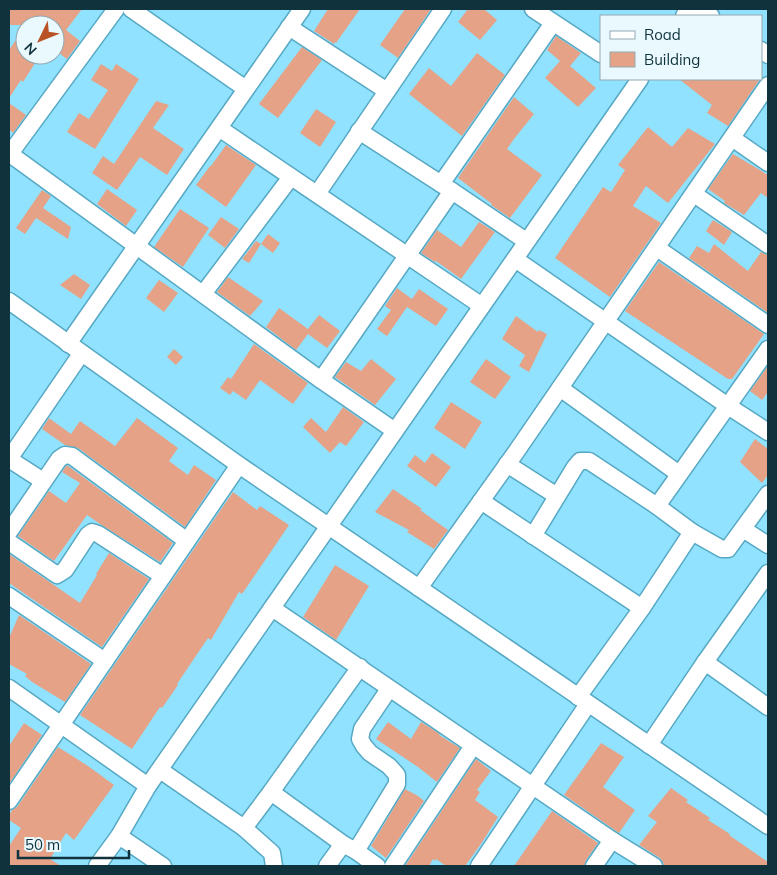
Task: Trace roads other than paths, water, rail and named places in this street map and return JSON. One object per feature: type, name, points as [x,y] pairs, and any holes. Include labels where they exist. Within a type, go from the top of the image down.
[{"type":"street","points":[[116,9],[9,154],[321,380],[395,431]]},
{"type":"street","points":[[131,9],[246,89]]},
{"type":"street","points":[[43,480],[9,459],[137,245],[302,9]]},
{"type":"street","points":[[317,194],[443,9]]},
{"type":"street","points":[[533,9],[600,53]]},
{"type":"street","points":[[321,380],[407,256],[447,187],[553,22]]},
{"type":"street","points":[[289,27],[387,91]]},
{"type":"street","points":[[97,866],[119,836],[148,786],[638,80]]},
{"type":"street","points":[[419,588],[606,322],[768,85]]},
{"type":"street","points":[[219,128],[482,306]]},
{"type":"street","points":[[359,131],[447,187],[526,242]]},
{"type":"street","points":[[732,138],[768,163]]},
{"type":"street","points":[[204,294],[291,177]]},
{"type":"street","points":[[694,194],[768,245]]},
{"type":"street","points":[[657,248],[768,325]]},
{"type":"street","points":[[514,259],[768,432]]},
{"type":"street","points":[[10,306],[239,466],[768,826]]},
{"type":"street","points":[[657,506],[768,349]]},
{"type":"street","points":[[560,388],[679,474]]},
{"type":"street","points":[[9,532],[43,480],[59,459],[65,455],[72,456],[188,541]]},
{"type":"street","points":[[533,536],[580,461],[590,461],[692,532],[722,550],[728,549],[768,494]]},
{"type":"street","points":[[507,464],[557,496]]},
{"type":"street","points":[[9,800],[239,466]]},
{"type":"street","points":[[481,501],[642,608]]},
{"type":"street","points":[[743,529],[768,545]]},
{"type":"street","points":[[9,542],[57,575],[65,570],[88,535],[92,532],[163,576]]},
{"type":"street","points":[[479,866],[534,786],[583,700],[692,532]]},
{"type":"street","points":[[648,745],[768,573]]},
{"type":"street","points":[[9,596],[105,661]]},
{"type":"street","points":[[272,608],[612,840],[654,866]]},
{"type":"street","points":[[705,662],[768,707]]},
{"type":"street","points":[[244,828],[360,667]]},
{"type":"street","points":[[9,688],[148,786]]},
{"type":"street","points":[[327,866],[349,847],[397,784],[397,775],[370,753],[360,739],[362,729],[389,689]]},
{"type":"street","points":[[393,866],[474,746]]},
{"type":"street","points":[[160,770],[244,828],[272,853],[274,866]]},
{"type":"street","points":[[271,792],[377,866]]},
{"type":"street","points":[[119,836],[164,866]]},
{"type":"street","points":[[594,866],[612,840]]}]
